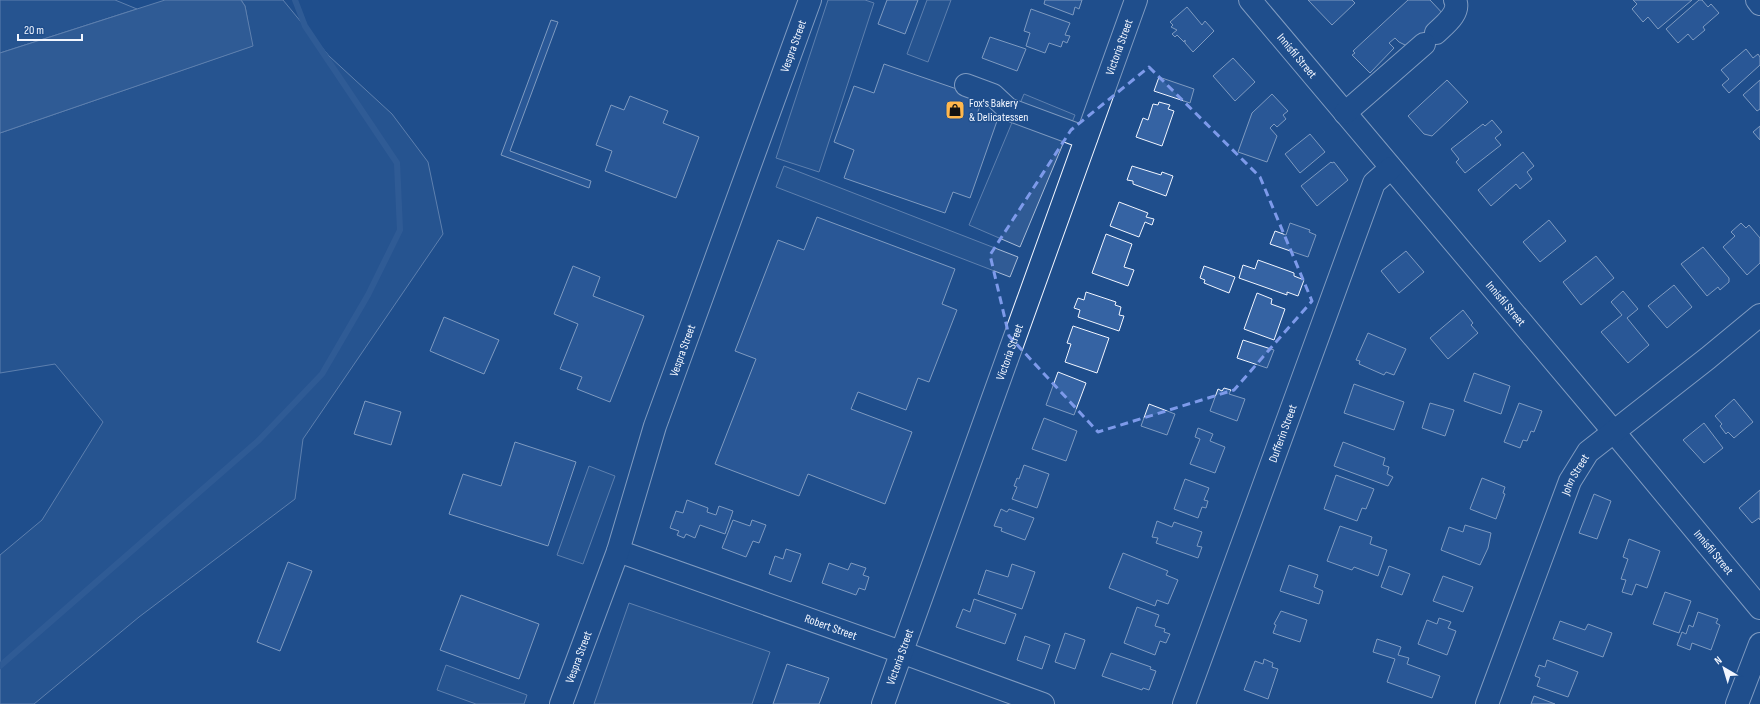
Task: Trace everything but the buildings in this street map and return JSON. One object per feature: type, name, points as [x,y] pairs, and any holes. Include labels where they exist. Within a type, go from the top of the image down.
[{"type":"street","name":"Vespra Street","points":[[561,704],[618,551],[656,426],[810,0]]},
{"type":"street","name":"Victoria Street","points":[[883,704],[1136,0]]},
{"type":"street","points":[[1345,113],[1450,19],[1455,11],[1455,0]]},
{"type":"street","points":[[1757,0],[1760,4]]},
{"type":"street","name":"Innisfil Street","points":[[1253,1],[1760,608]]},
{"type":"street","points":[[966,85],[993,95],[1008,109],[1086,138]]},
{"type":"street","name":"Dufferin Street","points":[[1184,704],[1374,183],[1391,168]]},
{"type":"street","name":"John Street","points":[[1487,704],[1570,481],[1588,452],[1760,315]]},
{"type":"street","name":"Robert Street","points":[[618,551],[1043,704]]},
{"type":"street","points":[[1737,704],[1760,644]]},
{"type":"highlighted area","points":[[1149,67],[1260,177],[1312,301],[1234,390],[1098,432],[1009,336],[990,255],[1071,130]]},
{"type":"shaded area","points":[[0,0],[115,0],[137,9],[0,53]]},
{"type":"shaded area","points":[[165,0],[241,0],[245,6],[253,46],[0,133],[0,53]]},
{"type":"shaded area","points":[[241,0],[283,0],[329,56],[392,114],[428,162],[443,234],[303,439],[295,499],[139,617],[34,704],[0,704],[0,555],[42,520],[103,422],[55,364],[0,373],[0,133],[252,46],[245,6]]},
{"type":"shaded area","points":[[828,0],[865,0],[874,3],[819,172],[776,158]]},
{"type":"shaded area","points":[[927,0],[951,0],[928,62],[907,54]]},
{"type":"shaded area","points":[[1024,94],[1075,115],[1020,247],[969,225]]},
{"type":"shaded area","points":[[784,166],[1018,257],[1010,277],[776,187]]},
{"type":"shaded area","points":[[589,466],[615,476],[583,564],[557,555]]},
{"type":"shaded area","points":[[629,603],[770,652],[752,704],[594,704]]},
{"type":"shaded area","points":[[446,665],[527,695],[524,704],[476,704],[437,690]]},
{"type":"waterway","points":[[0,666],[259,440],[322,374],[368,295],[400,230],[397,163],[305,26],[295,0]]},
{"type":"place","name":"Fox's Bakery & Delicatessen","points":[[955,110]]}]
